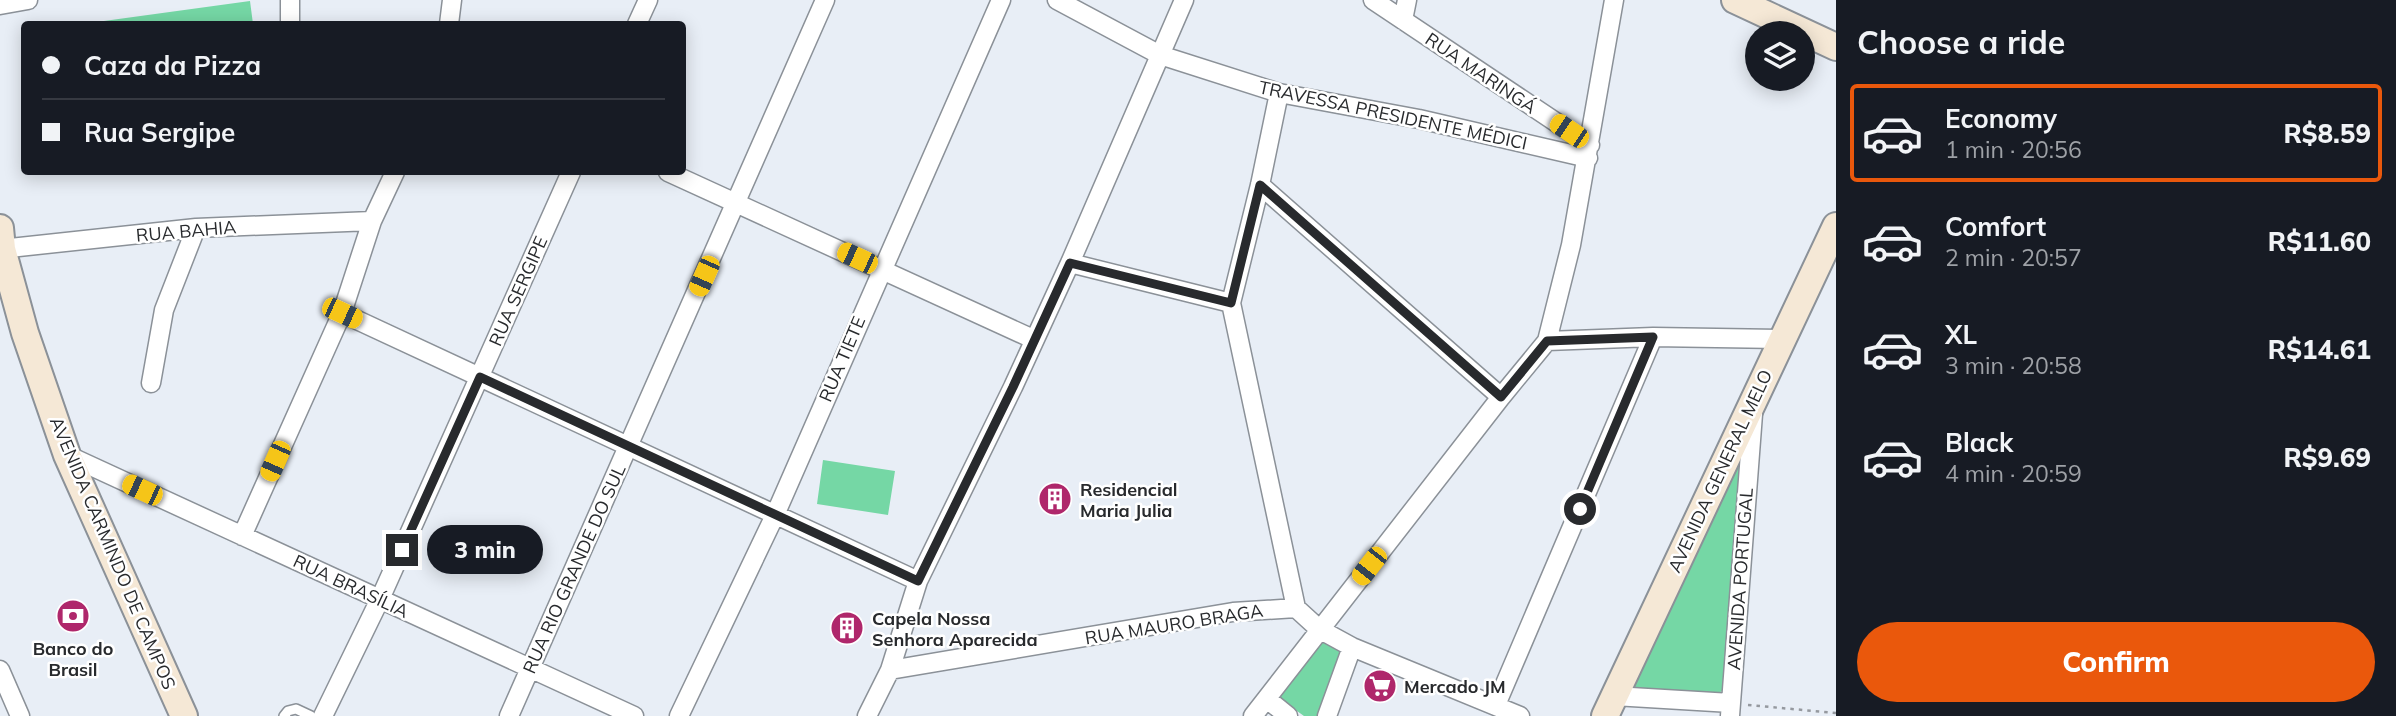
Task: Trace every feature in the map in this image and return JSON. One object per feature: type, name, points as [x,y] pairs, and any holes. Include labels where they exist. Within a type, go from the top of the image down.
[{"type":"main road","points":[[1735,0],[1836,47]]},
{"type":"main road","name":"AVENIDA GENERAL MELO","points":[[1610,706],[1834,235]]},
{"type":"main road","name":"AVENIDA CARMINDO DE CAMPOS","points":[[1,242],[25,333],[67,455],[184,716]]},
{"type":"street","points":[[0,5],[28,0]]},
{"type":"street","points":[[290,0],[290,21]]},
{"type":"street","points":[[449,21],[452,0]]},
{"type":"street","points":[[638,21],[648,0]]},
{"type":"street","name":"RUA RIO GRANDE DO SUL","points":[[509,716],[825,0]]},
{"type":"street","name":"RUA TIETE","points":[[679,716],[775,515],[1001,0]]},
{"type":"street","name":"TRAVESSA PRESIDENTE MÉDICI","points":[[1056,0],[1160,55],[1279,93],[1589,152]]},
{"type":"street","points":[[867,716],[890,670],[918,581],[1070,263],[1184,0]]},
{"type":"street","name":"RUA MARINGÁ","points":[[1373,0],[1589,152]]},
{"type":"street","points":[[1402,20],[1407,0]]},
{"type":"street","points":[[1253,716],[1547,341],[1571,245],[1614,0]]},
{"type":"street","points":[[1279,93],[1231,303],[1296,608],[1319,629],[1352,647],[1520,716]]},
{"type":"street","points":[[242,536],[342,313],[372,221],[395,175]]},
{"type":"street","name":"RUA SERGIPE","points":[[323,716],[380,599],[570,175]]},
{"type":"street","points":[[675,175],[1033,339]]},
{"type":"street","points":[[1260,185],[1501,397]]},
{"type":"street","name":"RUA BAHIA","points":[[1,242],[196,228],[372,221]]},
{"type":"street","points":[[151,383],[164,310],[196,228]]},
{"type":"street","points":[[1070,263],[1231,303]]},
{"type":"street","points":[[342,313],[918,581]]},
{"type":"street","points":[[1547,341],[1653,337],[1783,339]]},
{"type":"street","points":[[1496,705],[1653,337]]},
{"type":"street","name":"AVENIDA PORTUGAL","points":[[1730,710],[1754,400]]},
{"type":"street","name":"RUA BRASÍLIA","points":[[67,455],[634,716]]},
{"type":"street","name":"RUA MAURO BRAGA","points":[[890,670],[1233,612],[1296,608]]},
{"type":"street","points":[[1326,715],[1352,647]]},
{"type":"street","points":[[0,670],[20,716]]},
{"type":"street","points":[[1267,699],[1288,716]]},
{"type":"street","points":[[1610,706],[1730,710]]},
{"type":"lane","points":[[284,716],[288,711],[296,709],[312,716]]},
{"type":"path","points":[[1730,710],[1836,713]]},
{"type":"green space","points":[[250,1],[253,21],[104,21]]},
{"type":"green space","points":[[1741,443],[1723,690],[1714,697],[1627,689]]},
{"type":"green space","points":[[823,460],[895,471],[888,515],[817,504]]},
{"type":"green space","points":[[1329,638],[1342,647],[1344,654],[1322,716],[1304,716],[1276,696],[1320,642]]},
{"type":"place","name":"Residencial Maria Julia","points":[[1055,499]]},
{"type":"place","name":"Banco do Brasil","points":[[73,616]]},
{"type":"place","name":"Capela Nossa Senhora Aparecida","points":[[847,628]]},
{"type":"place","name":"Mercado JM","points":[[1380,686]]},
{"type":"route","points":[[402,550],[480,377],[918,581],[1070,263],[1231,303],[1260,185],[1501,397],[1547,341],[1653,337],[1580,509]]}]
